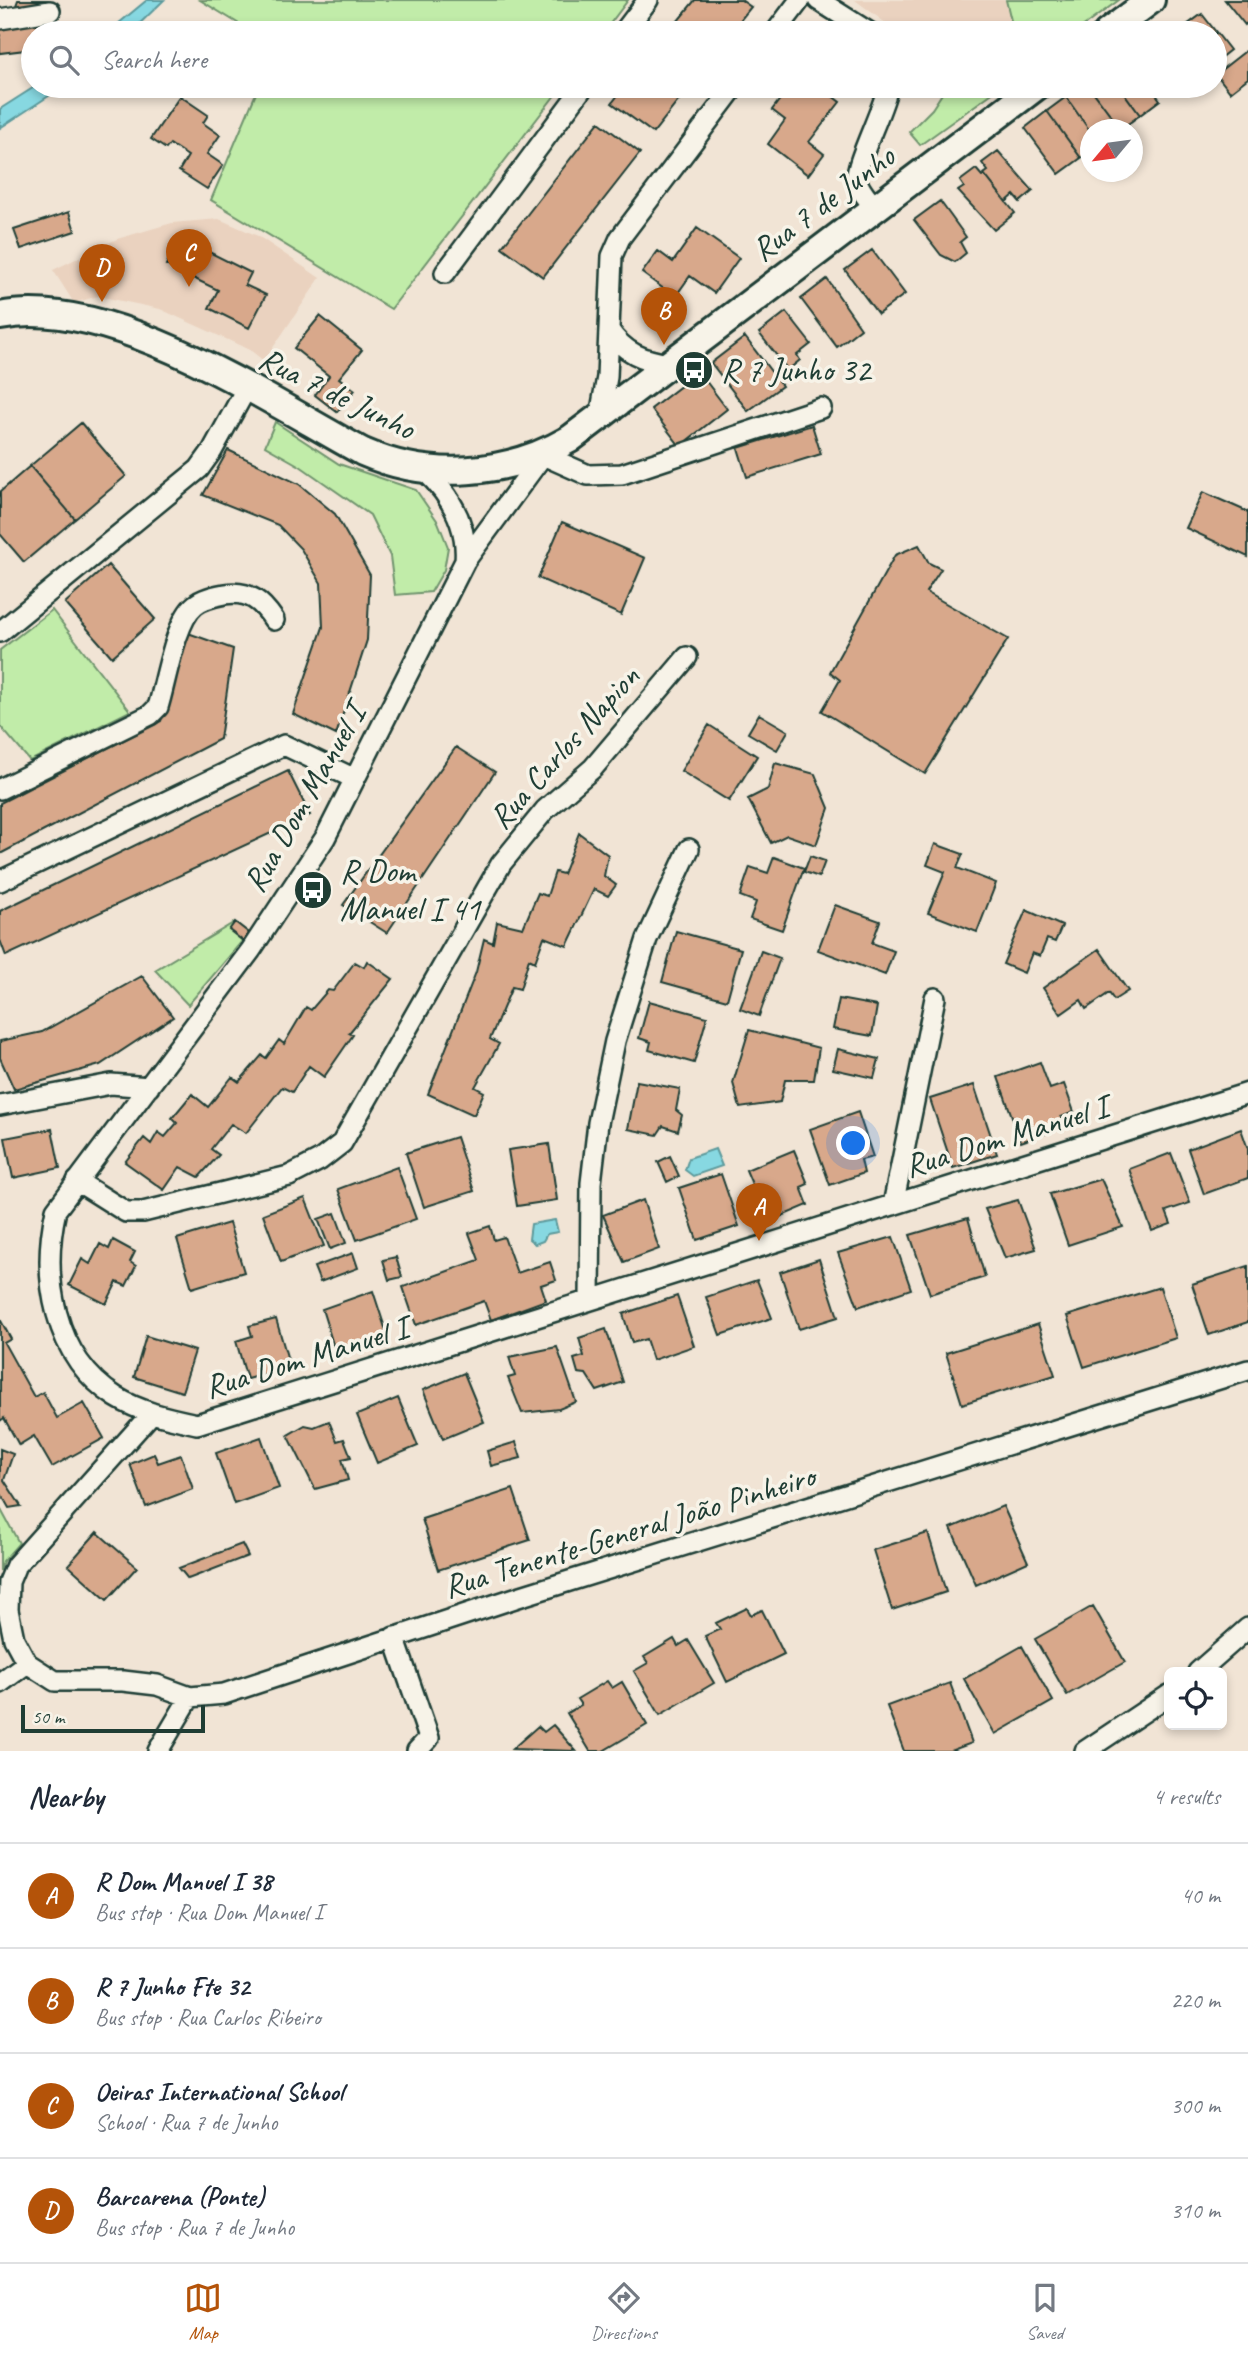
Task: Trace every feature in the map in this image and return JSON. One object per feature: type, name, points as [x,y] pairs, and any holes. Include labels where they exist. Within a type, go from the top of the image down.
[{"type":"main road","points":[[1123,21],[1151,0]]},
{"type":"main road","name":"Rua 7 de Junho","points":[[0,316],[69,315],[97,321],[170,349],[363,452],[389,463],[425,471],[472,470],[522,463],[543,455],[600,416],[1021,98]]},
{"type":"street","points":[[632,21],[648,0]]},
{"type":"street","points":[[784,21],[800,0]]},
{"type":"street","points":[[818,0],[851,21]]},
{"type":"street","points":[[0,19],[50,11]]},
{"type":"street","points":[[445,273],[575,98]]},
{"type":"street","points":[[600,416],[605,396],[612,256],[620,238],[726,98]]},
{"type":"street","points":[[874,208],[857,181],[857,166],[886,98]]},
{"type":"street","points":[[609,330],[623,347],[635,355],[669,364]]},
{"type":"street","points":[[0,632],[199,469],[246,389]]},
{"type":"street","points":[[543,455],[588,475],[622,474],[821,408]]},
{"type":"street","name":"Rua Dom Manuel I","points":[[543,455],[465,561],[325,838],[251,950],[56,1210],[49,1244],[48,1275],[55,1307],[67,1340],[87,1371],[115,1396],[152,1413],[197,1424],[1248,1093]]},
{"type":"street","points":[[425,471],[439,484],[455,509],[467,545],[465,561]]},
{"type":"street","points":[[0,789],[150,715],[158,707],[185,616],[195,604],[213,596],[233,593],[247,595],[263,604],[274,621]]},
{"type":"street","name":"Rua Carlos Napion","points":[[77,1181],[126,1212],[143,1212],[289,1176],[342,1143],[501,864],[545,810],[593,768],[687,657]]},
{"type":"street","points":[[0,880],[284,745],[355,779]]},
{"type":"street","points":[[590,1300],[591,1183],[598,1123],[615,1041],[647,939],[689,849]]},
{"type":"street","points":[[893,1205],[935,998]]},
{"type":"street","points":[[0,1105],[111,1084],[149,1087]]},
{"type":"street","name":"Rua Tenente-General João Pinheiro","points":[[27,1663],[55,1681],[123,1681],[157,1685],[190,1697],[223,1694],[394,1637],[1248,1370]]},
{"type":"street","points":[[0,1683],[27,1663],[14,1639],[8,1610],[9,1582],[16,1565],[152,1413]]},
{"type":"street","points":[[1204,1667],[1248,1628]]},
{"type":"street","points":[[394,1637],[429,1738],[417,1751]]},
{"type":"street","points":[[158,1751],[190,1697]]},
{"type":"street","points":[[1085,1751],[1164,1698]]},
{"type":"shaded area","points":[[855,0],[1006,0],[1011,21],[883,21]]},
{"type":"shaded area","points":[[219,219],[258,236],[320,278],[264,361],[250,350],[160,309],[98,296],[74,303],[53,270],[117,239],[172,223]]},
{"type":"green space","points":[[200,0],[628,0],[612,21],[234,21]]},
{"type":"green space","points":[[1006,0],[1119,0],[1090,21],[1011,21]]},
{"type":"green space","points":[[254,98],[553,98],[391,309],[211,200]]},
{"type":"green space","points":[[939,98],[985,98],[920,145],[909,132]]},
{"type":"green space","points":[[275,422],[339,464],[416,490],[438,522],[448,547],[444,570],[431,592],[395,595],[390,556],[370,515],[300,466],[265,446]]},
{"type":"green space","points":[[52,610],[130,711],[30,761],[0,726],[0,650]]},
{"type":"green space","points":[[235,922],[249,933],[188,1005],[155,970]]},
{"type":"green space","points":[[0,1508],[19,1543],[3,1561],[0,1571]]},
{"type":"water","points":[[147,0],[164,0],[142,21],[122,21]]},
{"type":"water","points":[[21,96],[21,98],[46,98],[0,128],[0,109]]},
{"type":"water","points":[[715,1149],[722,1166],[693,1176],[685,1170],[689,1158]]},
{"type":"water","points":[[555,1220],[558,1232],[547,1234],[543,1241],[535,1244],[529,1239],[531,1224]]},
{"type":"building","points":[[18,0],[48,0],[47,6],[14,11]]},
{"type":"building","points":[[695,0],[741,0],[751,7],[740,21],[678,21]]},
{"type":"building","points":[[1225,0],[1248,0],[1248,22],[1245,25]]},
{"type":"building","points":[[51,14],[50,21],[21,21],[21,50],[0,53],[0,23]]},
{"type":"building","points":[[1202,14],[1207,21],[1192,21]]},
{"type":"building","points":[[1248,49],[1248,78],[1230,92],[1227,88],[1227,65]]},
{"type":"building","points":[[179,98],[183,98],[208,115],[203,123],[220,135],[207,154],[223,165],[207,189],[179,171],[188,156],[170,144],[166,149],[151,139]]},
{"type":"building","points":[[616,98],[681,98],[653,133],[612,103]]},
{"type":"building","points":[[781,98],[835,98],[840,102],[809,142],[824,154],[808,175],[768,144],[785,120],[772,110]]},
{"type":"building","points":[[1065,98],[1082,119],[1080,157],[1047,111]]},
{"type":"building","points":[[1067,98],[1098,98],[1114,119],[1082,119]]},
{"type":"building","points":[[1098,98],[1128,98],[1140,115],[1135,119],[1114,119]]},
{"type":"building","points":[[1128,98],[1159,98],[1160,100],[1140,115]]},
{"type":"building","points":[[1047,111],[1080,159],[1059,174],[1025,128]]},
{"type":"building","points":[[599,122],[640,153],[543,277],[502,247]]},
{"type":"building","points":[[998,151],[1033,191],[1020,202],[1014,195],[1006,202],[984,174],[988,171],[982,163]]},
{"type":"building","points":[[976,169],[982,176],[984,174],[1015,213],[994,230],[958,191],[964,187],[960,181]]},
{"type":"building","points":[[940,201],[966,237],[960,242],[966,253],[955,262],[941,255],[914,220]]},
{"type":"building","points":[[69,212],[75,231],[21,249],[14,230]]},
{"type":"building","points":[[697,228],[739,258],[714,293],[690,276],[675,297],[642,273],[658,251],[673,262]]},
{"type":"building","points":[[179,237],[251,273],[245,285],[266,295],[249,328],[209,308],[218,290],[166,265]]},
{"type":"building","points":[[872,250],[905,294],[878,314],[845,270]]},
{"type":"building","points":[[827,279],[861,328],[837,347],[801,299]]},
{"type":"building","points":[[786,312],[811,344],[797,355],[800,360],[788,370],[759,333]]},
{"type":"building","points":[[320,316],[362,350],[339,378],[355,390],[337,412],[315,395],[329,376],[294,348]]},
{"type":"building","points":[[745,337],[782,386],[748,411],[711,363]]},
{"type":"building","points":[[699,372],[727,409],[680,446],[651,409]]},
{"type":"building","points":[[81,423],[126,476],[75,519],[30,466]]},
{"type":"building","points":[[812,425],[821,454],[747,477],[738,448]]},
{"type":"building","points":[[228,450],[299,484],[335,514],[370,575],[367,640],[336,735],[293,714],[323,627],[321,583],[301,549],[278,525],[203,495]]},
{"type":"building","points":[[30,466],[75,519],[24,562],[0,534],[0,492]]},
{"type":"building","points":[[1203,492],[1248,512],[1248,557],[1186,528]]},
{"type":"building","points":[[562,522],[645,558],[621,615],[538,578]]},
{"type":"building","points":[[919,545],[929,563],[941,569],[926,592],[1008,639],[925,774],[822,711],[840,680],[830,672],[895,555]]},
{"type":"building","points":[[108,565],[155,619],[112,657],[65,603]]},
{"type":"building","points":[[188,633],[233,649],[220,739],[0,854],[0,803],[161,721]]},
{"type":"building","points":[[759,714],[788,731],[777,750],[748,733]]},
{"type":"building","points":[[709,725],[757,756],[729,801],[681,771]]},
{"type":"building","points":[[456,747],[495,772],[387,933],[343,905]]},
{"type":"building","points":[[775,763],[815,774],[829,808],[816,845],[787,835],[771,843],[748,799],[768,789]]},
{"type":"building","points":[[288,771],[310,815],[6,956],[0,940],[0,911]]},
{"type":"building","points":[[579,833],[608,855],[604,876],[616,885],[608,896],[594,889],[567,946],[544,937],[535,962],[529,959],[520,989],[512,987],[490,1039],[499,1044],[475,1087],[484,1092],[474,1115],[428,1094],[476,972],[484,939],[493,943],[497,922],[523,928],[538,893],[547,896],[555,872],[563,874]]},
{"type":"building","points":[[935,844],[963,854],[957,868],[996,883],[977,932],[928,913],[945,872],[927,865]]},
{"type":"building","points":[[810,856],[825,861],[819,877],[804,872]]},
{"type":"building","points":[[774,857],[804,868],[782,930],[750,919],[756,902],[740,896],[750,867],[768,873]]},
{"type":"building","points":[[835,905],[880,921],[872,943],[894,951],[885,975],[818,950]]},
{"type":"building","points":[[1026,910],[1062,926],[1055,942],[1047,939],[1040,956],[1032,953],[1024,973],[1003,964]]},
{"type":"building","points":[[235,922],[249,933],[243,941],[229,930]]},
{"type":"building","points":[[676,931],[741,949],[727,1000],[662,982]]},
{"type":"building","points":[[1099,949],[1128,991],[1114,1000],[1109,993],[1086,1009],[1081,1000],[1061,1014],[1043,988]]},
{"type":"building","points":[[761,951],[780,958],[759,1016],[740,1009]]},
{"type":"building","points":[[367,961],[393,979],[349,1033],[353,1035],[324,1077],[309,1066],[292,1092],[282,1087],[246,1133],[231,1124],[211,1149],[219,1155],[199,1177],[180,1167],[164,1190],[125,1162],[144,1138],[151,1144],[158,1132],[165,1137],[177,1123],[172,1118],[192,1094],[208,1107],[232,1077],[239,1082],[262,1055],[266,1058],[279,1040],[284,1044],[306,1007],[311,1010],[328,990],[333,991],[355,962],[364,967]]},
{"type":"building","points":[[142,976],[173,1017],[100,1065],[14,1089],[0,1058],[0,1041],[42,1032]]},
{"type":"building","points":[[839,999],[877,1006],[872,1036],[833,1029]]},
{"type":"building","points":[[649,1001],[707,1017],[694,1063],[649,1050],[651,1042],[639,1038]]},
{"type":"building","points":[[749,1030],[819,1048],[814,1080],[785,1080],[780,1102],[740,1108],[733,1083]]},
{"type":"building","points":[[838,1049],[879,1059],[874,1078],[833,1069]]},
{"type":"building","points":[[1040,1062],[1050,1089],[1064,1084],[1074,1112],[1061,1117],[1064,1127],[1021,1142],[998,1077]]},
{"type":"building","points":[[637,1081],[680,1089],[676,1110],[682,1115],[678,1131],[663,1126],[657,1135],[628,1129]]},
{"type":"building","points":[[974,1085],[997,1154],[953,1168],[930,1099]]},
{"type":"building","points":[[858,1112],[873,1157],[861,1160],[864,1173],[830,1185],[810,1129]]},
{"type":"building","points":[[52,1129],[60,1168],[13,1178],[5,1138]]},
{"type":"building","points":[[1241,1129],[1248,1149],[1248,1178],[1204,1194],[1188,1149]]},
{"type":"building","points":[[456,1137],[474,1191],[424,1207],[406,1153]]},
{"type":"building","points":[[549,1144],[557,1200],[517,1206],[508,1150]]},
{"type":"building","points":[[794,1150],[808,1184],[801,1187],[808,1205],[768,1222],[746,1170]]},
{"type":"building","points":[[1171,1153],[1190,1203],[1166,1211],[1171,1224],[1152,1231],[1129,1169]]},
{"type":"building","points":[[670,1156],[679,1176],[667,1182],[658,1162]]},
{"type":"building","points":[[397,1167],[416,1219],[357,1240],[338,1189]]},
{"type":"building","points":[[721,1174],[739,1226],[697,1240],[679,1188]]},
{"type":"building","points":[[1101,1179],[1123,1227],[1068,1245],[1050,1194]]},
{"type":"building","points":[[305,1198],[324,1246],[281,1262],[263,1214]]},
{"type":"building","points":[[643,1200],[659,1249],[624,1262],[603,1215]]},
{"type":"building","points":[[1018,1200],[1036,1249],[1005,1258],[985,1209]]},
{"type":"building","points":[[335,1213],[346,1243],[330,1249],[318,1219]]},
{"type":"building","points":[[968,1218],[985,1277],[930,1294],[910,1235]]},
{"type":"building","points":[[229,1223],[244,1272],[192,1288],[177,1239]]},
{"type":"building","points":[[490,1226],[494,1240],[504,1237],[517,1273],[550,1262],[556,1280],[541,1285],[546,1300],[491,1320],[484,1301],[416,1325],[403,1287],[479,1260],[469,1233]]},
{"type":"building","points":[[893,1237],[911,1289],[858,1307],[838,1253]]},
{"type":"building","points":[[113,1240],[135,1252],[130,1262],[136,1266],[126,1286],[117,1282],[106,1304],[69,1285],[82,1259],[90,1264],[100,1244],[109,1249]]},
{"type":"building","points":[[353,1253],[358,1268],[320,1282],[314,1267]]},
{"type":"building","points":[[396,1257],[402,1277],[389,1280],[383,1260]]},
{"type":"building","points":[[819,1259],[838,1317],[799,1329],[780,1272]]},
{"type":"building","points":[[1248,1266],[1248,1322],[1209,1335],[1192,1284]]},
{"type":"building","points":[[757,1280],[772,1318],[720,1335],[706,1297]]},
{"type":"building","points":[[1160,1287],[1176,1338],[1084,1367],[1067,1316]]},
{"type":"building","points":[[373,1291],[388,1337],[336,1354],[322,1309]]},
{"type":"building","points":[[677,1296],[694,1346],[653,1360],[646,1339],[632,1343],[623,1314]]},
{"type":"building","points":[[0,1319],[11,1339],[4,1343],[34,1397],[43,1392],[57,1418],[84,1403],[104,1438],[52,1467],[34,1436],[19,1445],[4,1418],[0,1421]]},
{"type":"building","points":[[276,1319],[290,1367],[247,1379],[236,1341],[252,1336],[249,1326]]},
{"type":"building","points":[[1038,1324],[1055,1375],[962,1404],[946,1353]]},
{"type":"building","points":[[606,1329],[623,1382],[597,1391],[586,1374],[578,1373],[574,1359],[584,1356],[579,1338]]},
{"type":"building","points":[[146,1336],[195,1351],[182,1392],[134,1377]]},
{"type":"building","points":[[557,1347],[576,1402],[559,1409],[522,1413],[508,1378],[515,1376],[509,1357]]},
{"type":"building","points":[[464,1373],[484,1422],[443,1439],[423,1390]]},
{"type":"building","points":[[398,1398],[418,1446],[377,1463],[357,1415]]},
{"type":"building","points":[[329,1421],[337,1441],[344,1439],[351,1457],[342,1459],[348,1480],[315,1489],[288,1435],[305,1425],[314,1427]]},
{"type":"building","points":[[261,1437],[279,1488],[234,1504],[216,1453]]},
{"type":"building","points":[[516,1442],[521,1458],[491,1466],[487,1451]]},
{"type":"building","points":[[0,1449],[13,1454],[4,1480],[21,1506],[9,1508],[0,1492]]},
{"type":"building","points":[[154,1454],[158,1463],[181,1455],[193,1489],[146,1507],[130,1464]]},
{"type":"building","points":[[513,1489],[530,1540],[438,1570],[422,1519]]},
{"type":"building","points":[[1003,1506],[1028,1562],[976,1585],[951,1528]]},
{"type":"building","points":[[97,1532],[137,1567],[107,1600],[68,1565]]},
{"type":"building","points":[[928,1533],[946,1592],[892,1610],[873,1550]]},
{"type":"building","points":[[242,1544],[248,1556],[188,1579],[179,1568]]},
{"type":"building","points":[[1093,1606],[1125,1662],[1067,1695],[1035,1639]]},
{"type":"building","points":[[747,1608],[751,1615],[762,1610],[784,1654],[727,1682],[705,1636],[720,1629],[716,1623]]},
{"type":"building","points":[[674,1639],[678,1646],[688,1640],[714,1683],[660,1715],[634,1671],[648,1663],[644,1657]]},
{"type":"building","points":[[1022,1646],[1053,1701],[995,1734],[964,1679]]},
{"type":"building","points":[[607,1681],[612,1688],[622,1682],[647,1725],[603,1751],[590,1751],[567,1713],[581,1705],[577,1699]]},
{"type":"building","points":[[950,1683],[972,1743],[950,1751],[904,1751],[887,1706]]},
{"type":"building","points":[[553,1725],[576,1751],[512,1749],[538,1726],[544,1732]]},
{"type":"place","name":"Oeiras International School","points":[[189,287]]},
{"type":"place","name":"Barcarena (Ponte)","points":[[102,302]]},
{"type":"place","name":"R 7 Junho Fte 32","points":[[664,345]]},
{"type":"place","name":"R 7 Junho 32","points":[[694,370]]},
{"type":"place","name":"R Dom Manuel I 41","points":[[313,890]]},
{"type":"place","name":"R Dom Manuel I 38","points":[[759,1241]]}]
